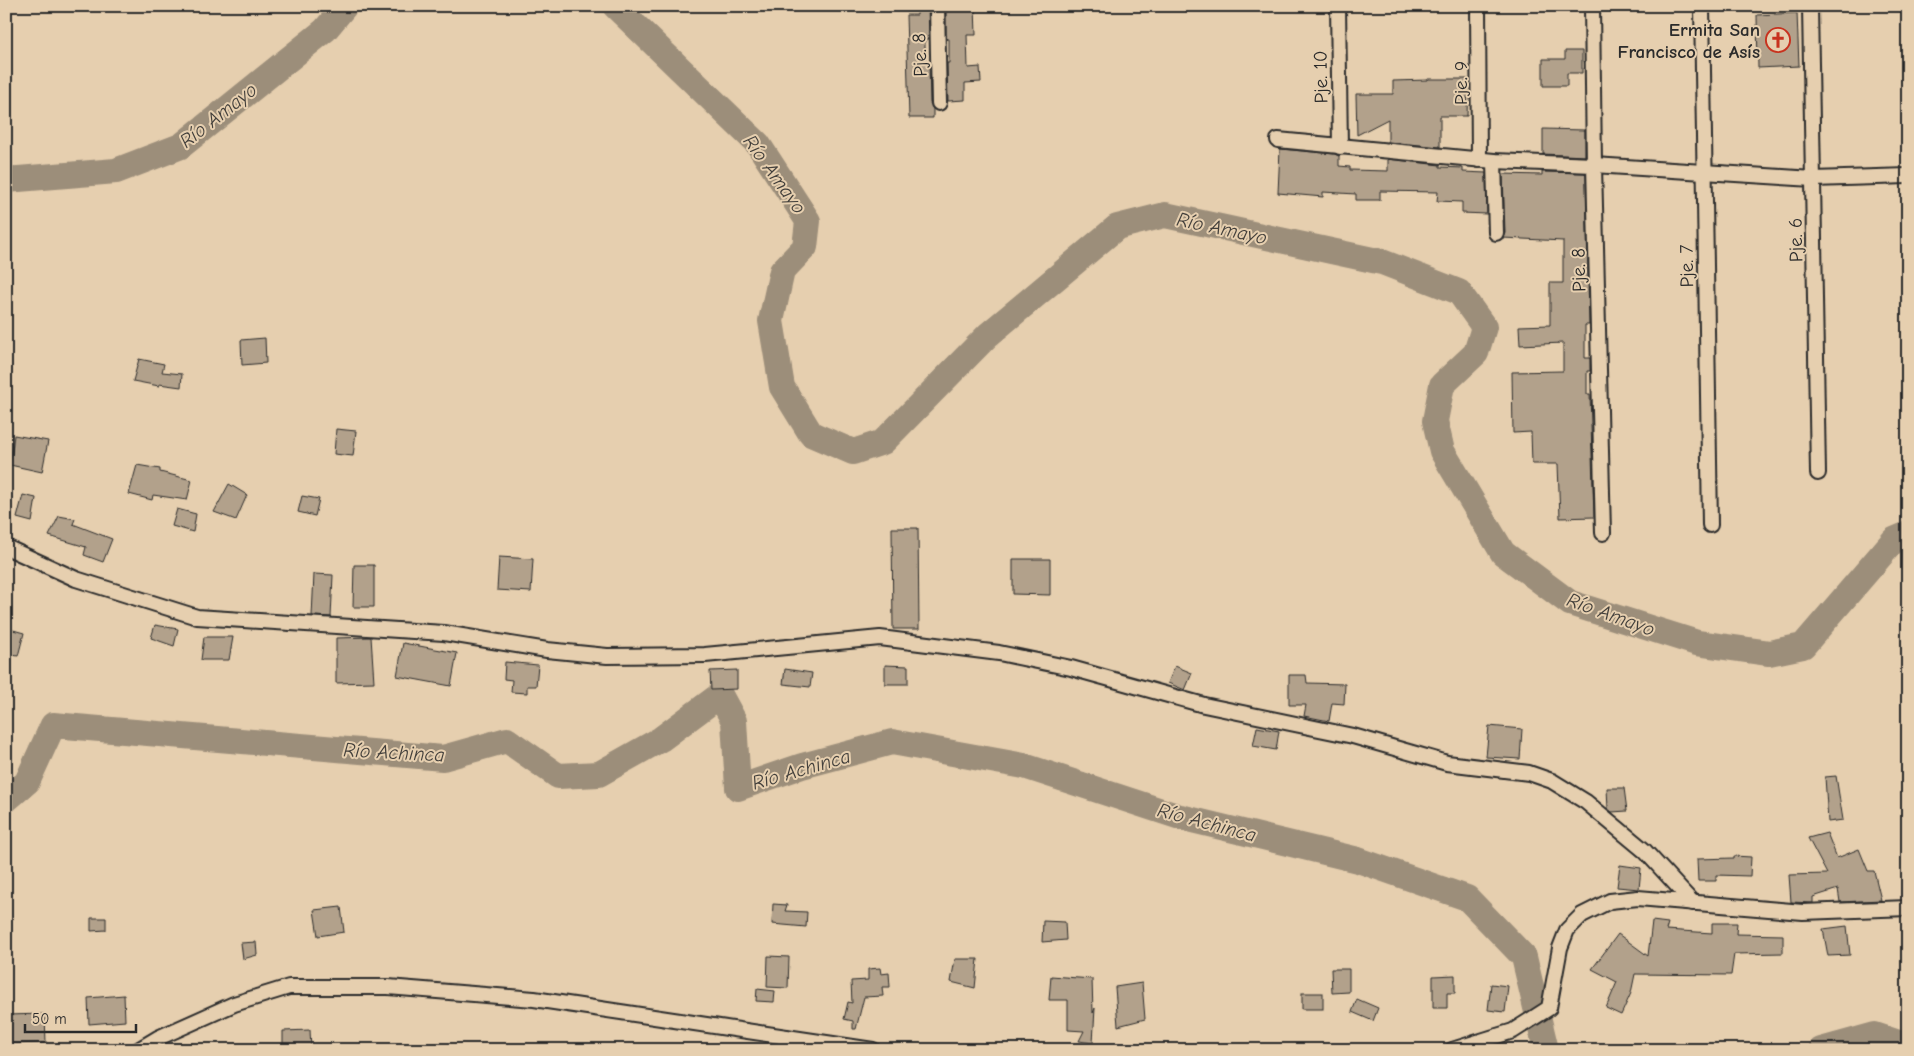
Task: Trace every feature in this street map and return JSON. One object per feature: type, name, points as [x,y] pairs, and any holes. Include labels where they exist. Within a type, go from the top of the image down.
[{"type":"street","name":"Pje. 8","points":[[936,6],[939,103]]},
{"type":"street","name":"Pje. 10","points":[[1338,6],[1340,147]]},
{"type":"street","name":"Pje. 9","points":[[1478,6],[1479,160]]},
{"type":"street","name":"Pje. 8","points":[[1592,6],[1603,532]]},
{"type":"street","name":"Pje. 7","points":[[1702,6],[1703,172],[1710,525]]},
{"type":"street","name":"Pje. 6","points":[[1810,6],[1818,473]]},
{"type":"street","points":[[1278,140],[1494,161],[1594,164],[1812,178],[1908,176]]},
{"type":"street","points":[[1494,161],[1496,233]]},
{"type":"street","points":[[6,546],[76,579],[197,617],[444,632],[547,650],[607,656],[705,656],[880,638],[999,653],[1071,668],[1204,706],[1354,736],[1447,763],[1529,773],[1552,781],[1586,802],[1645,851],[1693,903]]},
{"type":"street","points":[[1452,1050],[1513,1031],[1549,1008],[1560,948],[1568,930],[1582,915],[1610,901],[1638,898],[1803,912],[1908,908]]},
{"type":"street","points":[[138,1050],[158,1038],[234,1004],[289,987],[388,986],[534,999],[785,1043],[873,1050]]},
{"type":"building","points":[[928,6],[929,39],[925,39],[925,63],[929,63],[930,103],[933,109],[933,118],[909,118],[906,15],[917,15],[917,7]]},
{"type":"building","points":[[946,6],[975,6],[976,35],[967,35],[968,68],[980,67],[981,82],[965,83],[965,100],[948,101],[947,63],[949,63],[949,39],[946,39]]},
{"type":"building","name":"Ermita San Francisco de Asís","points":[[1797,13],[1799,66],[1758,68],[1757,15]]},
{"type":"building","points":[[1565,51],[1582,51],[1582,73],[1567,73],[1567,86],[1543,86],[1543,59],[1565,59]]},
{"type":"building","points":[[1468,79],[1467,116],[1440,116],[1440,147],[1388,142],[1388,119],[1357,135],[1356,94],[1393,94],[1393,81]]},
{"type":"building","points":[[1543,129],[1585,130],[1585,156],[1543,154]]},
{"type":"building","points":[[1280,149],[1335,154],[1339,156],[1339,166],[1350,167],[1350,170],[1388,171],[1388,159],[1440,165],[1440,167],[1463,168],[1463,172],[1486,173],[1487,214],[1462,213],[1462,202],[1437,201],[1438,192],[1380,191],[1380,200],[1356,200],[1356,194],[1323,192],[1323,197],[1278,193]]},
{"type":"building","points":[[1542,172],[1585,173],[1586,176],[1589,325],[1585,325],[1585,358],[1590,358],[1590,371],[1587,371],[1587,394],[1590,394],[1594,517],[1560,518],[1558,464],[1532,464],[1531,432],[1513,433],[1512,372],[1563,371],[1563,343],[1520,345],[1519,326],[1550,325],[1550,283],[1563,283],[1563,241],[1503,238],[1505,233],[1503,174],[1542,175]]},
{"type":"building","points":[[265,338],[266,363],[242,365],[241,340]]},
{"type":"building","points":[[139,359],[164,364],[162,372],[182,374],[181,387],[159,384],[159,386],[133,381]]},
{"type":"building","points":[[336,429],[356,431],[353,456],[334,454]]},
{"type":"building","points":[[14,435],[48,441],[42,472],[10,465]]},
{"type":"building","points":[[137,465],[160,469],[160,472],[192,480],[187,500],[153,495],[152,500],[129,494]]},
{"type":"building","points":[[229,484],[247,495],[236,520],[214,512]]},
{"type":"building","points":[[23,495],[36,498],[32,522],[17,518]]},
{"type":"building","points":[[302,496],[319,499],[315,516],[298,512]]},
{"type":"building","points":[[177,509],[196,514],[193,532],[172,526]]},
{"type":"building","points":[[59,516],[75,519],[73,524],[112,539],[103,562],[84,555],[86,547],[49,536]]},
{"type":"building","points":[[892,528],[918,528],[919,629],[893,629]]},
{"type":"building","points":[[499,557],[533,559],[531,592],[497,590]]},
{"type":"building","points":[[1013,559],[1050,559],[1050,595],[1013,594]]},
{"type":"building","points":[[354,565],[374,565],[374,607],[353,607]]},
{"type":"building","points":[[314,574],[333,575],[331,617],[312,616]]},
{"type":"building","points":[[155,625],[178,629],[174,646],[151,638]]},
{"type":"building","points":[[6,628],[24,633],[18,656],[6,654]]},
{"type":"building","points":[[204,637],[233,637],[229,660],[201,660]]},
{"type":"building","points":[[371,637],[374,682],[336,683],[336,638]]},
{"type":"building","points":[[403,643],[457,653],[451,686],[397,676]]},
{"type":"building","points":[[505,662],[538,665],[536,686],[527,686],[527,693],[511,692],[512,680],[504,679]]},
{"type":"building","points":[[885,665],[908,666],[908,684],[885,684]]},
{"type":"building","points":[[1175,666],[1192,673],[1185,690],[1168,683]]},
{"type":"building","points":[[785,669],[812,673],[810,687],[783,684]]},
{"type":"building","points":[[737,670],[737,689],[711,690],[710,671]]},
{"type":"building","points":[[1289,675],[1306,675],[1307,683],[1345,684],[1344,704],[1332,703],[1329,721],[1304,716],[1306,705],[1289,705]]},
{"type":"building","points":[[1489,726],[1522,729],[1520,759],[1486,757]]},
{"type":"building","points":[[1257,727],[1279,731],[1276,750],[1253,746]]},
{"type":"building","points":[[1836,776],[1843,820],[1828,822],[1825,777]]},
{"type":"building","points":[[1607,788],[1624,788],[1627,811],[1612,812],[1608,809]]},
{"type":"building","points":[[1827,833],[1837,858],[1859,849],[1868,871],[1874,871],[1881,900],[1840,902],[1838,889],[1813,897],[1813,903],[1791,902],[1789,875],[1827,874],[1808,838]]},
{"type":"building","points":[[1734,856],[1751,857],[1750,876],[1716,875],[1716,881],[1698,881],[1697,859],[1734,858]]},
{"type":"building","points":[[1620,865],[1641,868],[1639,889],[1617,887]]},
{"type":"building","points":[[773,904],[787,905],[785,911],[807,912],[806,927],[772,924]]},
{"type":"building","points":[[341,907],[344,932],[318,936],[314,910]]},
{"type":"building","points":[[91,918],[106,918],[106,930],[91,931]]},
{"type":"building","points":[[1043,921],[1065,922],[1066,940],[1042,942]]},
{"type":"building","points":[[1652,921],[1668,923],[1666,930],[1712,933],[1712,923],[1737,923],[1736,934],[1783,935],[1783,953],[1734,954],[1731,975],[1635,974],[1631,993],[1621,1015],[1606,1008],[1617,982],[1592,969],[1618,934],[1648,956]]},
{"type":"building","points":[[1847,926],[1850,955],[1828,956],[1823,929]]},
{"type":"building","points":[[256,942],[257,955],[243,959],[241,943]]},
{"type":"building","points":[[768,956],[789,957],[788,988],[767,987]]},
{"type":"building","points":[[955,959],[978,959],[975,988],[951,982]]},
{"type":"building","points":[[880,968],[881,974],[889,973],[890,987],[882,987],[883,996],[864,997],[856,1029],[853,1029],[853,1021],[844,1019],[848,1002],[852,1003],[851,981],[868,980],[868,969]]},
{"type":"building","points":[[1331,969],[1349,969],[1349,992],[1332,993]]},
{"type":"building","points":[[1455,975],[1455,993],[1447,993],[1447,1008],[1433,1008],[1433,976]]},
{"type":"building","points":[[1051,976],[1092,979],[1093,1013],[1095,1008],[1093,1043],[1079,1041],[1084,1031],[1068,1030],[1068,1000],[1049,1000]]},
{"type":"building","points":[[1142,983],[1145,1019],[1118,1026],[1115,987]]},
{"type":"building","points":[[1491,984],[1508,986],[1505,1012],[1488,1010]]},
{"type":"building","points":[[757,989],[775,991],[774,1002],[756,1001]]},
{"type":"building","points":[[1302,993],[1323,993],[1323,1009],[1302,1009]]},
{"type":"building","points":[[124,995],[125,1021],[89,1024],[88,998]]},
{"type":"building","points":[[1357,999],[1378,1008],[1373,1021],[1352,1012]]},
{"type":"building","points":[[45,1014],[46,1043],[7,1044],[6,1015]]},
{"type":"building","points":[[310,1030],[311,1050],[283,1050],[283,1031]]},
{"type":"waterway","name":"Río Amayo","points":[[6,180],[116,171],[181,146],[325,30],[345,6]]},
{"type":"waterway","name":"Río Amayo","points":[[615,6],[758,144],[808,221],[805,247],[782,271],[771,321],[782,387],[811,434],[853,452],[883,442],[988,335],[1117,227],[1165,215],[1382,262],[1459,292],[1484,327],[1476,353],[1442,385],[1435,421],[1442,451],[1503,553],[1570,603],[1697,643],[1769,653],[1803,646],[1894,540],[1908,534]]},
{"type":"waterway","name":"Río Achinca","points":[[6,800],[27,782],[53,725],[443,758],[507,740],[558,776],[599,774],[661,739],[720,695],[734,721],[738,788],[802,766],[892,742],[1024,766],[1180,817],[1358,860],[1467,898],[1524,957],[1546,1050]]},
{"type":"waterway","name":"Río Achinca","points":[[1821,1050],[1875,1035],[1908,1046]]},
{"type":"place","name":"Ermita San Francisco de Asís","points":[[1778,40]]}]
